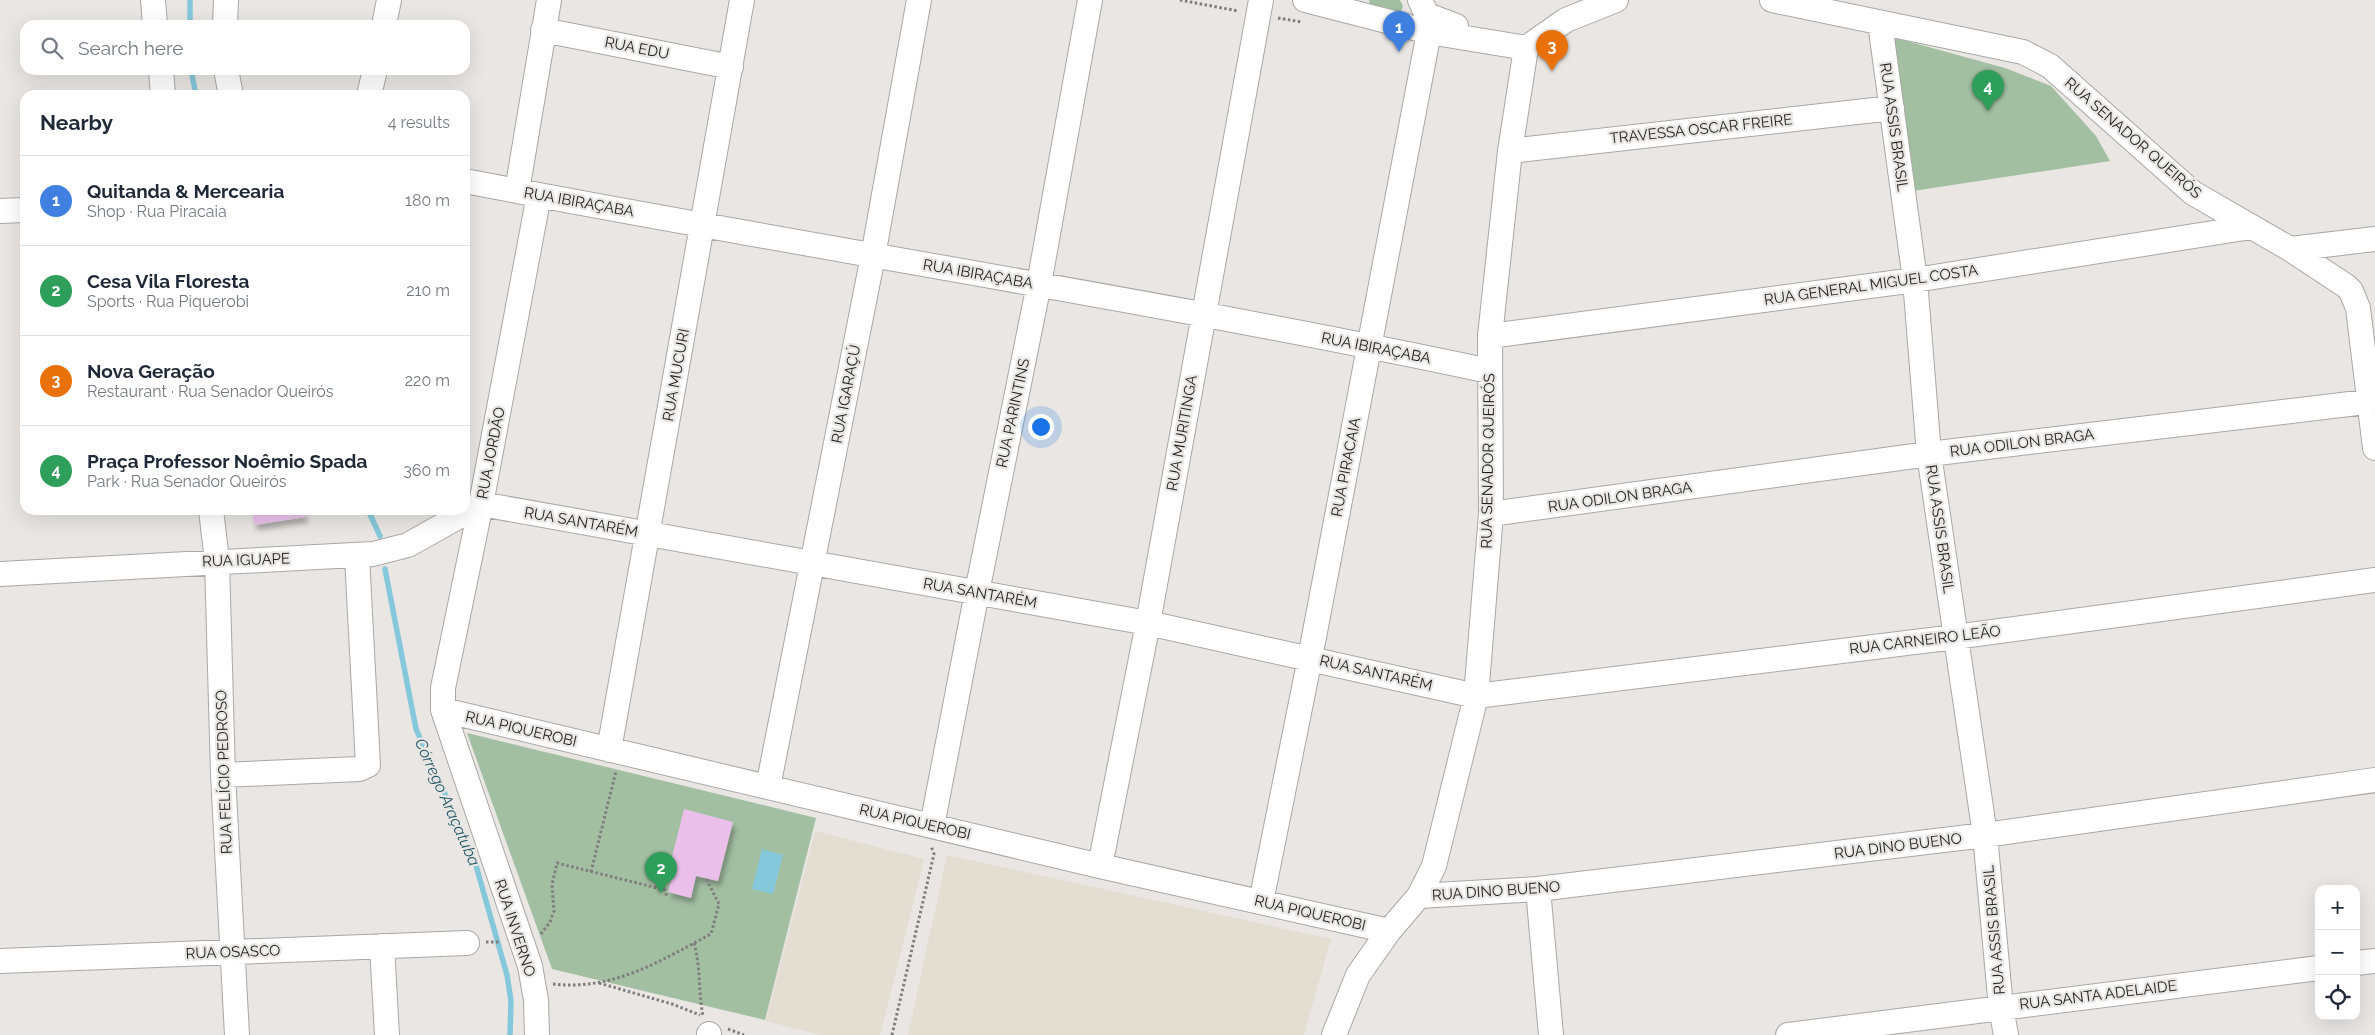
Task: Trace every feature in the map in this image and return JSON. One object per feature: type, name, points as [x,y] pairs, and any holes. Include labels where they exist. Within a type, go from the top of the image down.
[{"type":"street","points":[[153,0],[155,20]]},
{"type":"street","points":[[225,20],[226,0]]},
{"type":"street","points":[[385,20],[389,0]]},
{"type":"street","name":"RUA JORDÃO","points":[[443,710],[443,688],[447,665],[481,504],[528,193],[544,30],[549,0]]},
{"type":"street","name":"RUA MUCURI","points":[[615,751],[647,534],[742,0]]},
{"type":"street","name":"RUA IGARAÇÚ","points":[[768,787],[873,256],[920,0]]},
{"type":"street","name":"RUA PARINTINS","points":[[932,826],[977,592],[1040,284],[1090,0]]},
{"type":"street","points":[[1305,0],[1429,32],[1526,48],[1566,20],[1616,0]]},
{"type":"street","points":[[1420,0],[1427,14],[1472,30],[1477,40]]},
{"type":"street","name":"RUA SENADOR QUEIRÓS","points":[[1772,0],[2024,52],[2050,66],[2193,193],[2290,249],[2351,292],[2358,308],[2372,401],[2375,448]]},
{"type":"street","name":"RUA MURITINGA","points":[[1100,866],[1148,623],[1260,7]]},
{"type":"street","name":"RUA ASSIS BRASIL","points":[[1880,23],[1915,280],[1929,454],[1985,835],[2001,1008],[2006,1035]]},
{"type":"street","name":"RUA EDU","points":[[544,30],[730,67]]},
{"type":"street","name":"RUA PIRACAIA","points":[[1261,902],[1310,658],[1429,32]]},
{"type":"street","name":"RUA SENADOR QUEIRÓS","points":[[1334,1035],[1358,976],[1389,931],[1419,896],[1434,866],[1476,696],[1491,514],[1490,336],[1510,151],[1526,48]]},
{"type":"street","points":[[161,75],[162,90]]},
{"type":"street","points":[[227,75],[230,90]]},
{"type":"street","points":[[370,90],[373,75]]},
{"type":"street","name":"TRAVESSA OSCAR FREIRE","points":[[1510,151],[1892,108]]},
{"type":"street","name":"RUA IBIRAÇABA","points":[[470,182],[873,256],[1040,284],[1369,346],[1489,371]]},
{"type":"street","points":[[0,211],[20,210]]},
{"type":"street","name":"RUA GENERAL MIGUEL COSTA","points":[[1490,336],[1915,280],[2251,227]]},
{"type":"street","points":[[2290,249],[2375,239]]},
{"type":"street","name":"RUA ODILON BRAGA","points":[[1491,514],[1929,454],[2372,401]]},
{"type":"street","name":"RUA SANTARÉM","points":[[481,504],[1148,623],[1476,696]]},
{"type":"street","name":"RUA IGUAPE","points":[[470,510],[481,504]]},
{"type":"street","name":"RUA FELÍCIO PEDROSO","points":[[212,515],[217,561],[223,776],[237,1035]]},
{"type":"street","name":"RUA IGUAPE","points":[[0,574],[217,561],[357,556],[391,551],[408,545],[461,515]]},
{"type":"street","points":[[223,776],[359,769],[368,765],[357,556]]},
{"type":"street","name":"RUA CARNEIRO LEÃO","points":[[1476,696],[1955,637],[2375,580]]},
{"type":"street","name":"RUA PIQUEROBI","points":[[443,710],[1100,866],[1389,931]]},
{"type":"street","name":"RUA INVERNO","points":[[443,710],[530,966],[536,1000],[537,1035]]},
{"type":"street","name":"RUA DINO BUENO","points":[[1419,896],[1538,890],[1985,835],[2375,780]]},
{"type":"street","points":[[1538,890],[1551,1035]]},
{"type":"street","name":"RUA OSASCO","points":[[0,961],[475,942]]},
{"type":"street","points":[[382,946],[387,1035]]},
{"type":"street","points":[[2360,962],[2375,960]]},
{"type":"street","name":"RUA SANTA ADELAIDE","points":[[1788,1035],[2315,969]]},
{"type":"path","points":[[1180,0],[1260,7],[1307,23]]},
{"type":"path","points":[[591,872],[615,751]]},
{"type":"path","points":[[892,1035],[934,854],[930,842],[932,826]]},
{"type":"path","points":[[539,938],[550,922],[554,911],[552,885],[557,863],[665,890],[666,897]]},
{"type":"path","points":[[533,981],[584,986],[598,983],[644,969],[711,934],[719,904],[706,878]]},
{"type":"path","points":[[475,942],[502,942]]},
{"type":"path","points":[[694,943],[699,959],[699,998],[711,1026]]},
{"type":"path","points":[[598,983],[672,1004],[711,1026],[744,1035]]},
{"type":"shaded area","points":[[815,831],[924,859],[880,1035],[821,1035],[766,1021]]},
{"type":"shaded area","points":[[947,855],[1331,939],[1304,1035],[908,1035]]},
{"type":"green space","points":[[1369,0],[1400,0],[1403,6],[1400,14],[1371,8]]},
{"type":"green space","points":[[1892,37],[2005,68],[2051,86],[2096,136],[2110,161],[1913,191]]},
{"type":"green space","points":[[467,733],[816,818],[765,1020],[552,969]]},
{"type":"water","points":[[762,849],[783,855],[773,894],[752,889]]},
{"type":"building","points":[[253,515],[305,515],[305,517],[254,525]]},
{"type":"building","points":[[684,809],[733,822],[718,881],[696,876],[691,898],[668,892],[674,870],[669,869]]},
{"type":"waterway","name":"Córrego Araçatuba","points":[[190,0],[190,20]]},
{"type":"waterway","name":"Córrego Araçatuba","points":[[192,75],[195,90]]},
{"type":"waterway","name":"Córrego Araçatuba","points":[[370,515],[380,536]]},
{"type":"waterway","name":"Córrego Araçatuba","points":[[385,569],[416,729],[475,862],[507,975],[511,1001],[510,1035]]},
{"type":"place","name":"Quitanda & Mercearia","points":[[1399,52]]},
{"type":"place","name":"Nova Geração","points":[[1552,71]]},
{"type":"place","name":"Praça Professor Noêmio Spada","points":[[1988,111]]},
{"type":"place","name":"Cesa Vila Floresta","points":[[661,893]]}]
